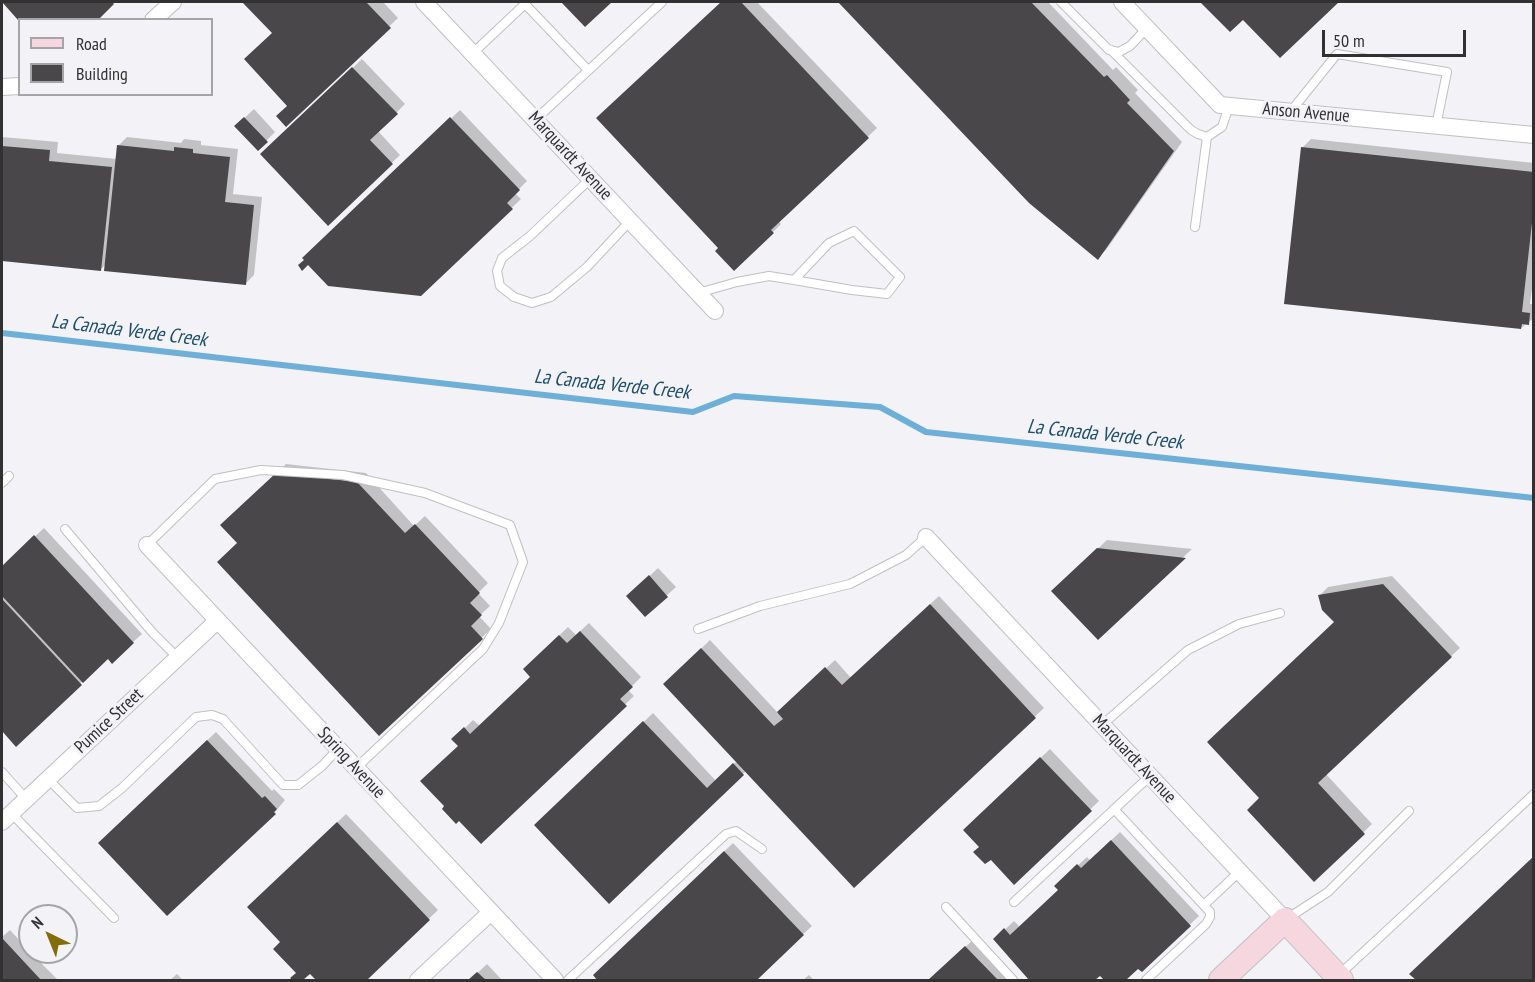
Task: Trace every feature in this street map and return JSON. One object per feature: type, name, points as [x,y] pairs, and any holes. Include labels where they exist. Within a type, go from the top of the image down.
[{"type":"street","points":[[155,18],[173,2]]},
{"type":"street","name":"Marquardt Avenue","points":[[424,2],[715,311]]},
{"type":"street","name":"Anson Avenue","points":[[1122,2],[1220,105],[1533,135]]},
{"type":"street","points":[[2,87],[18,86]]},
{"type":"street","name":"Marquardt Avenue","points":[[926,537],[1339,979]]},
{"type":"street","name":"Spring Avenue","points":[[147,545],[555,981]]},
{"type":"street","name":"Pumice Street","points":[[6,817],[218,621]]},
{"type":"street","points":[[418,981],[491,912]]},
{"type":"street","points":[[1221,981],[1285,920]]},
{"type":"lane","points":[[536,120],[662,2]]},
{"type":"lane","points":[[1061,2],[1191,130],[1207,137]]},
{"type":"lane","points":[[473,53],[525,4],[588,70]]},
{"type":"lane","points":[[1111,50],[1119,52],[1130,46],[1147,28]]},
{"type":"lane","points":[[1291,112],[1337,54],[1447,72],[1436,126]]},
{"type":"lane","points":[[1195,226],[1207,137],[1222,127],[1229,106]]},
{"type":"lane","points":[[590,178],[530,236],[502,258],[497,271],[500,286],[514,297],[532,303],[551,297],[587,267],[630,221]]},
{"type":"lane","points":[[698,293],[768,276],[794,280],[887,294],[900,277],[854,231],[829,243],[794,280]]},
{"type":"lane","points":[[147,545],[215,479],[261,470],[343,475],[425,493],[510,525],[523,562],[499,623],[483,649],[356,768]]},
{"type":"lane","points":[[2,483],[9,476]]},
{"type":"lane","points":[[65,530],[178,658]]},
{"type":"lane","points":[[698,629],[760,606],[850,584],[906,555],[926,537]]},
{"type":"lane","points":[[1102,725],[1188,650],[1239,624],[1280,613]]},
{"type":"lane","points":[[48,779],[77,808],[99,806],[122,788],[196,717],[212,715],[223,719],[283,785],[298,785],[338,749]]},
{"type":"lane","points":[[2,772],[26,799]]},
{"type":"lane","points":[[1014,902],[1150,776]]},
{"type":"lane","points":[[1339,979],[1533,794]]},
{"type":"lane","points":[[1114,809],[1210,912],[1206,924],[1146,981]]},
{"type":"lane","points":[[1285,920],[1328,892],[1409,811]]},
{"type":"lane","points":[[6,817],[114,918]]},
{"type":"lane","points":[[568,981],[726,834],[736,831],[762,849]]},
{"type":"lane","points":[[1204,905],[1239,872]]},
{"type":"lane","points":[[946,907],[1013,981]]},
{"type":"building","points":[[2,2],[112,2],[114,4],[100,18],[18,18],[18,20]]},
{"type":"building","points":[[242,2],[366,2],[391,28],[286,127],[276,116],[287,106],[244,59],[272,33]]},
{"type":"building","points":[[561,2],[612,2],[585,27]]},
{"type":"building","points":[[721,2],[741,2],[869,138],[771,230],[774,233],[734,271],[715,251],[718,248],[596,118]]},
{"type":"building","points":[[838,2],[1031,2],[1104,77],[1107,75],[1130,100],[1127,103],[1174,151],[1098,260],[1029,203]]},
{"type":"building","points":[[1200,2],[1339,2],[1280,58],[1243,20],[1230,32]]},
{"type":"building","points":[[352,67],[398,114],[370,140],[393,164],[328,226],[260,154]]},
{"type":"building","points":[[244,117],[268,142],[258,151],[234,126]]},
{"type":"building","points":[[450,117],[520,190],[507,203],[513,209],[421,296],[328,286],[308,265],[302,271],[298,265],[304,260],[302,258]]},
{"type":"building","points":[[117,145],[174,151],[174,147],[193,149],[193,153],[230,157],[225,202],[254,205],[246,285],[104,271]]},
{"type":"building","points":[[2,146],[50,150],[49,161],[112,167],[101,271],[2,261]]},
{"type":"building","points":[[1301,147],[1534,172],[1534,205],[1522,312],[1530,313],[1529,325],[1522,324],[1521,329],[1284,304]]},
{"type":"building","points":[[276,473],[357,482],[405,533],[415,524],[480,593],[470,603],[482,615],[471,626],[483,639],[379,736],[217,562],[237,543],[220,525]]},
{"type":"building","points":[[34,535],[134,643],[112,664],[108,659],[83,683],[2,596],[2,566]]},
{"type":"building","points":[[1097,548],[1186,558],[1098,640],[1051,591]]},
{"type":"building","points":[[649,575],[668,597],[645,617],[626,596]]},
{"type":"building","points":[[1383,584],[1452,657],[1318,783],[1365,834],[1314,882],[1247,810],[1259,798],[1207,742],[1334,622],[1322,610],[1318,595]]},
{"type":"building","points":[[2,599],[82,685],[16,747],[2,731]]},
{"type":"building","points":[[930,604],[1036,718],[854,888],[663,684],[701,648],[774,726],[783,719],[777,712],[825,667],[842,685]]},
{"type":"building","points":[[580,631],[633,687],[620,699],[627,706],[481,844],[459,821],[456,824],[442,809],[444,806],[420,781],[458,746],[451,739],[464,727],[470,734],[530,677],[523,669],[559,635],[567,643]]},
{"type":"building","points":[[643,721],[707,788],[733,763],[744,775],[609,904],[534,825]]},
{"type":"building","points":[[207,740],[262,798],[265,796],[277,809],[274,812],[276,814],[167,916],[98,843]]},
{"type":"building","points":[[1040,757],[1092,811],[1014,885],[991,860],[985,864],[973,852],[979,847],[963,830]]},
{"type":"building","points":[[337,822],[430,920],[367,980],[316,980],[310,974],[303,980],[292,980],[290,978],[296,973],[273,949],[280,942],[247,907]]},
{"type":"building","points":[[1111,840],[1191,926],[1142,972],[1138,969],[1126,980],[1104,980],[1100,976],[1095,980],[1029,980],[993,939],[1004,928],[1010,935],[1058,890],[1054,886],[1077,864],[1081,868]]},
{"type":"building","points":[[724,851],[804,935],[757,980],[597,980],[593,975]]},
{"type":"building","points":[[1534,856],[1534,980],[1416,980],[1409,974]]},
{"type":"building","points":[[2,938],[18,955],[18,964],[26,964],[41,980],[2,980]]},
{"type":"building","points":[[965,946],[998,980],[928,980]]},
{"type":"building","points":[[477,972],[486,980],[468,980]]},
{"type":"waterway","name":"La Canada Verde Creek","points":[[2,333],[693,412],[734,396],[880,407],[926,432],[1534,498]]}]
